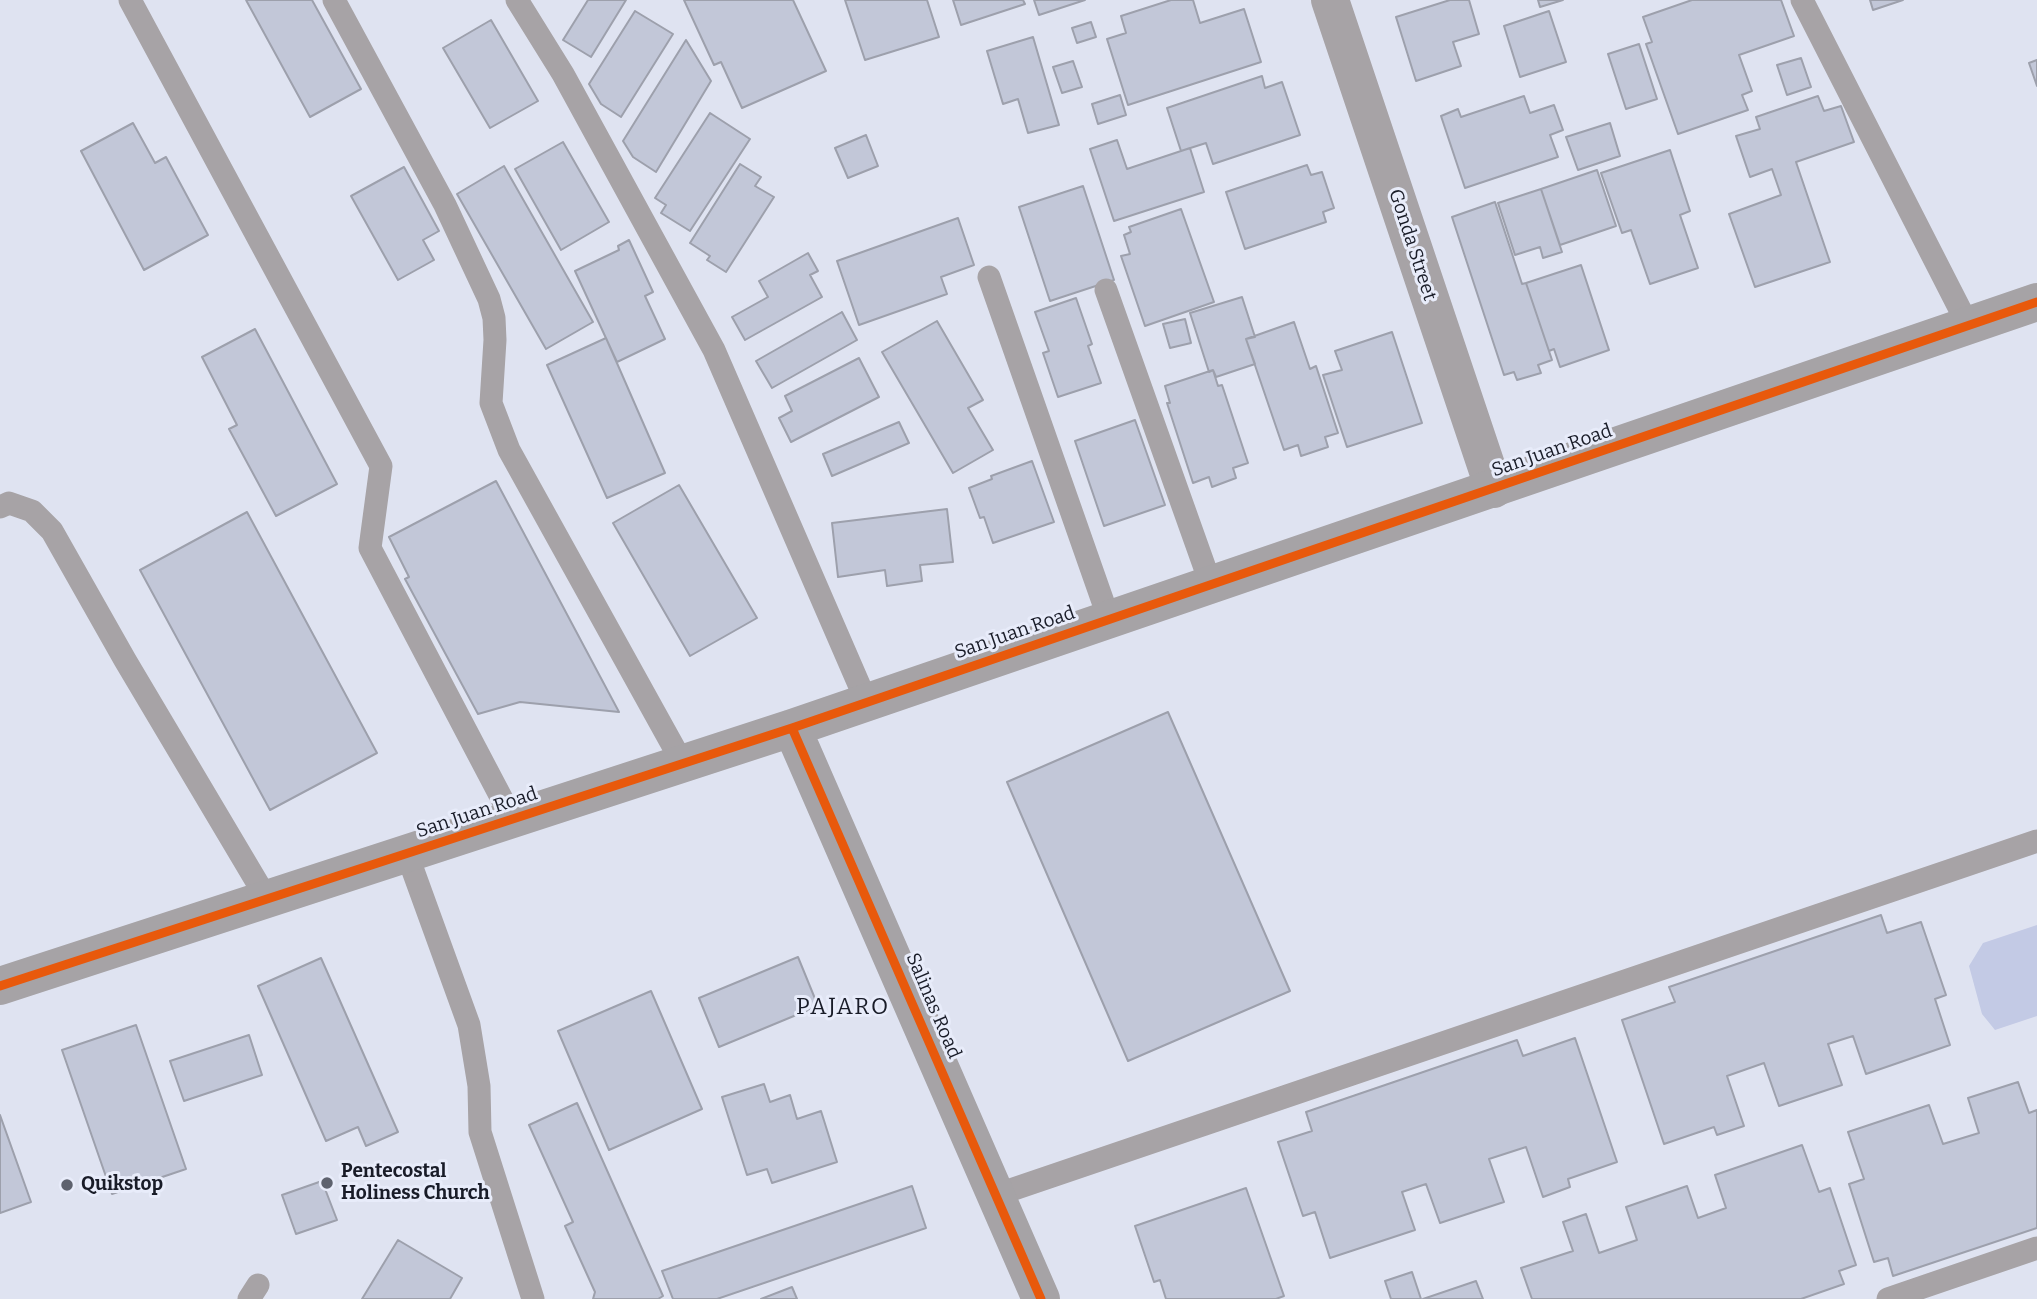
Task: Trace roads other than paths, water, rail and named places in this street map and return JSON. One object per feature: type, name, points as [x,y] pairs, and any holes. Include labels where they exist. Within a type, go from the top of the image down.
[{"type":"main road","name":"San Juan Road","points":[[0,986],[867,703],[2037,302]]},
{"type":"main road","name":"Salinas Road","points":[[792,728],[1041,1299]]},
{"type":"street","name":"Gonda Street","points":[[1330,0],[1494,489]]},
{"type":"lane","points":[[130,0],[382,466],[370,548],[513,820]]},
{"type":"lane","points":[[334,0],[446,205],[489,299],[494,318],[495,340],[491,403],[509,450],[683,764]]},
{"type":"lane","points":[[517,0],[564,74],[714,350],[867,703]]},
{"type":"lane","points":[[1802,0],[1968,326]]},
{"type":"lane","points":[[989,277],[1109,620]]},
{"type":"lane","points":[[1106,290],[1210,585]]},
{"type":"lane","points":[[0,507],[9,503],[32,511],[52,531],[267,899]]},
{"type":"lane","points":[[996,1195],[2037,841]]},
{"type":"lane","points":[[408,854],[469,1025],[479,1086],[480,1132],[533,1299]]},
{"type":"lane","points":[[1888,1299],[2037,1248]]},
{"type":"place","name":"Pentecostal Holiness Church","points":[[327,1183]]},
{"type":"place","name":"Quikstop","points":[[67,1185]]},
{"type":"district","name":"PAJARO","points":[[843,1008]]}]
